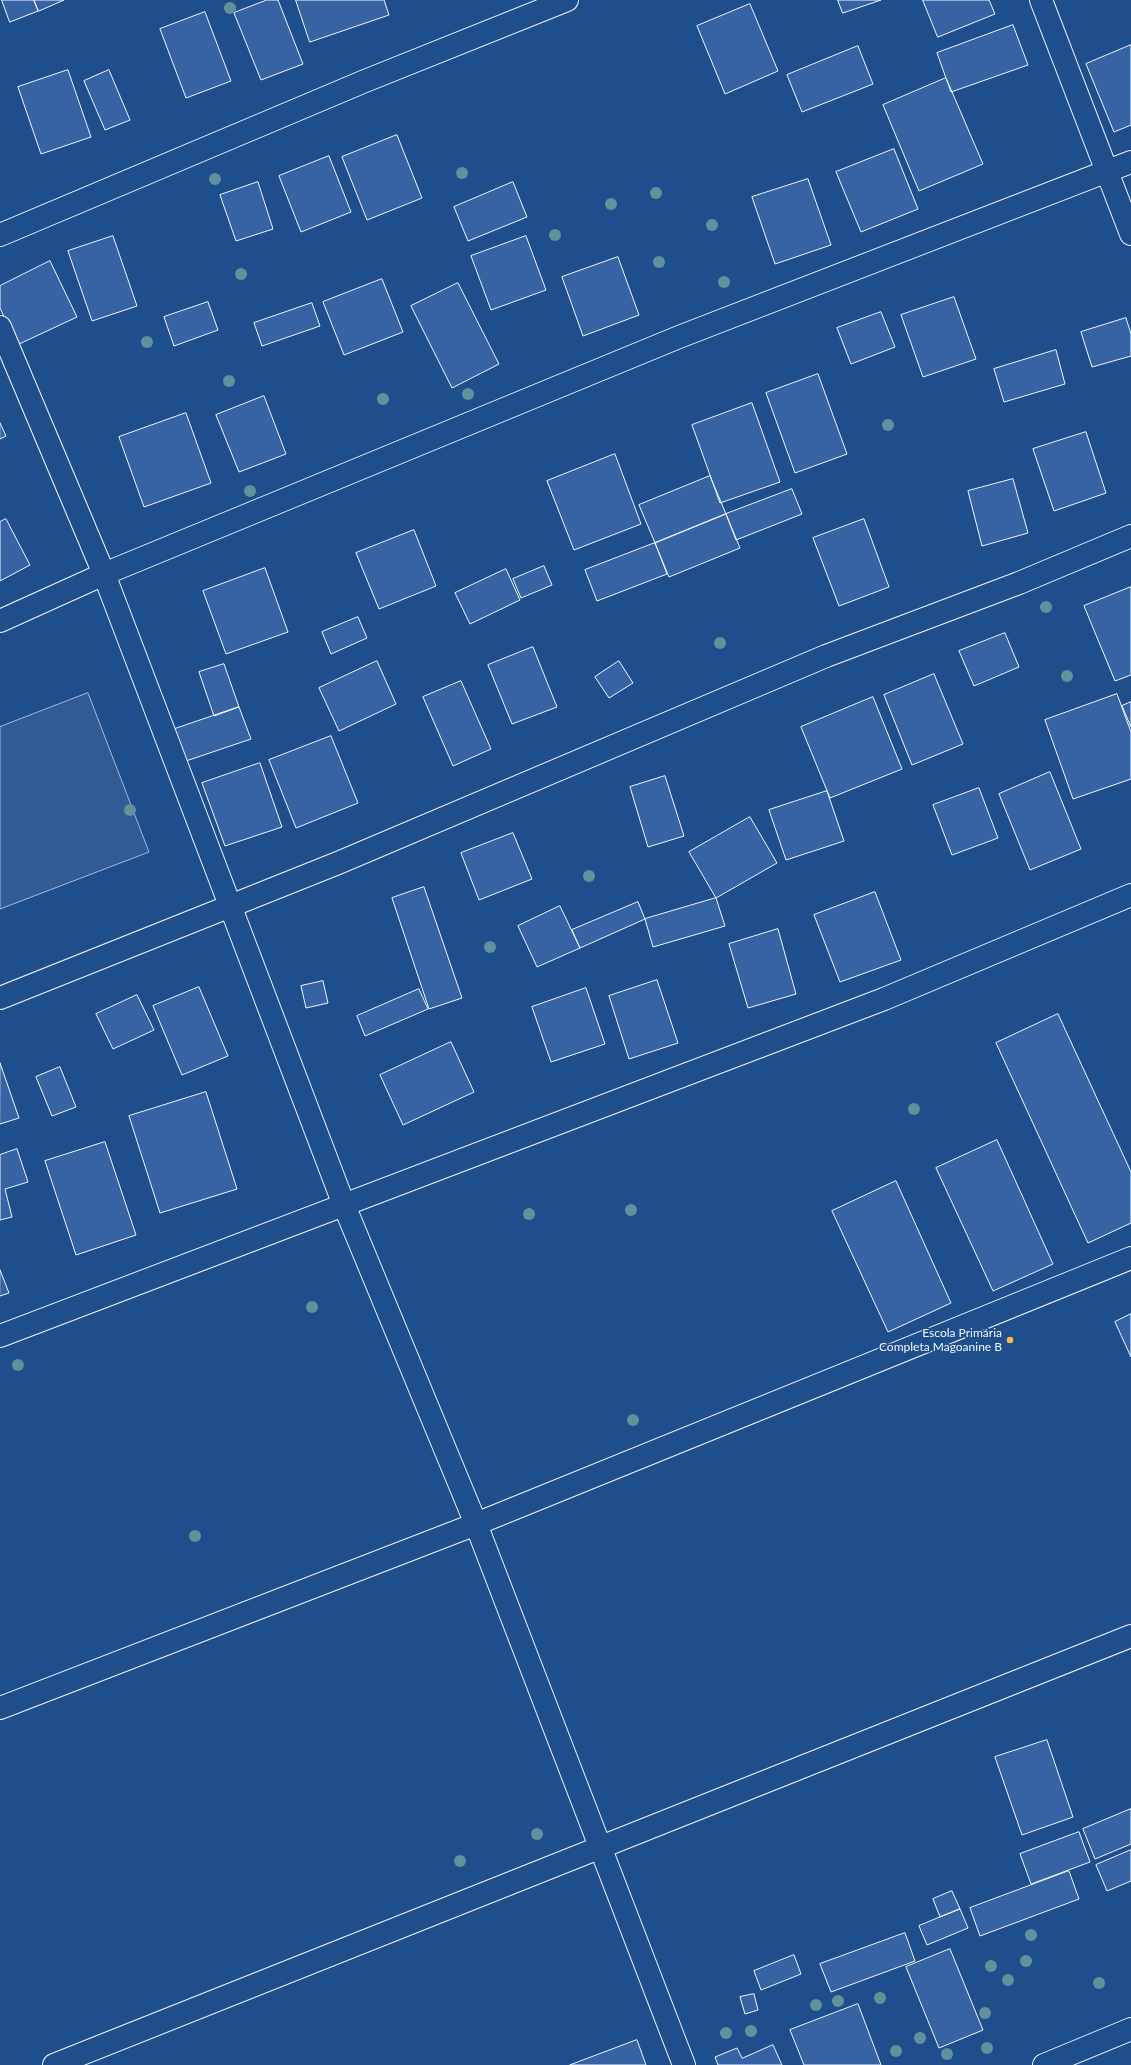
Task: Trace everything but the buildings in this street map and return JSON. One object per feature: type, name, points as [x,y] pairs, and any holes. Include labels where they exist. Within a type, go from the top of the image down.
[{"type":"street","points":[[0,235],[365,81],[567,0]]},
{"type":"street","points":[[1041,0],[1131,234]]},
{"type":"street","points":[[0,621],[104,574],[679,337],[1131,162]]},
{"type":"street","points":[[0,327],[104,574],[344,1205],[476,1524],[684,2065]]},
{"type":"street","points":[[0,998],[359,854],[826,656],[1019,583],[1131,536]]},
{"type":"street","points":[[0,1336],[884,998],[1131,895]]},
{"type":"street","points":[[0,1708],[476,1524],[1131,1258]]},
{"type":"street","points":[[54,2065],[600,1846],[1131,1636]]},
{"type":"street","points":[[1044,2065],[1131,2028]]},
{"type":"shaded area","points":[[88,693],[149,852],[0,909],[0,727]]},
{"type":"place","name":"Escola Primária Completa Magoanine B","points":[[1010,1340]]}]
